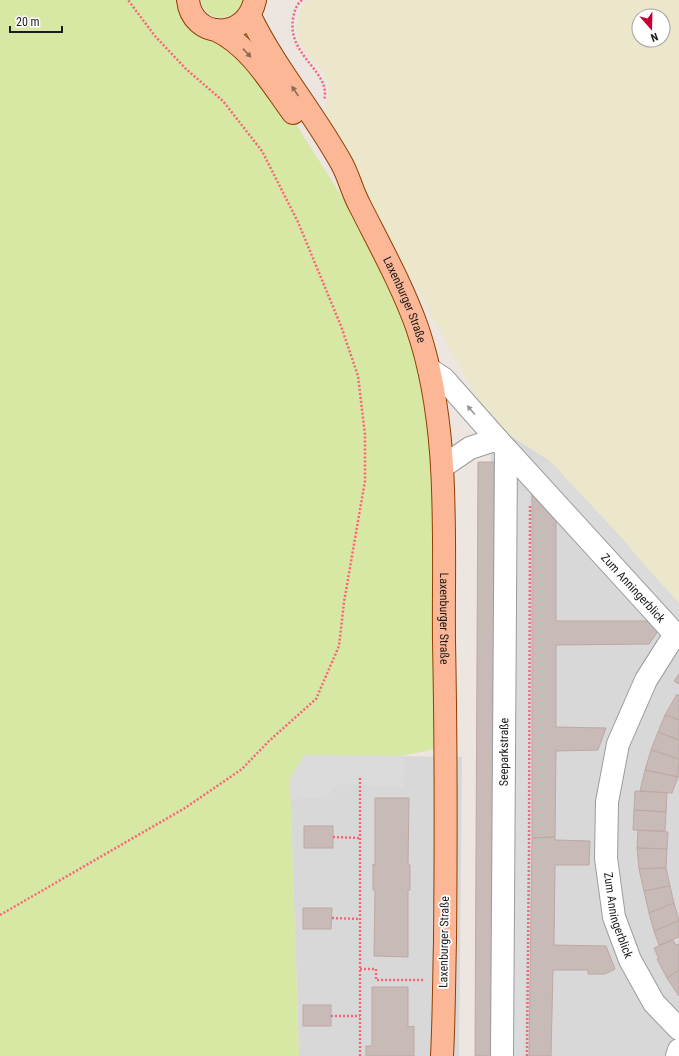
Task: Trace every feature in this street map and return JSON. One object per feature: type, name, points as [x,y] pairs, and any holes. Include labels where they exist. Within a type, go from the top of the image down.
[{"type":"main road","name":"Laxenburger Straße","points":[[188,0],[191,10],[198,21],[228,36],[248,52],[301,123],[333,172],[355,197]]},
{"type":"main road","name":"Laxenburger Straße","points":[[253,8],[264,44],[343,166],[355,197],[400,287],[417,326],[429,369],[437,419],[442,467],[444,531],[446,780],[442,1056]]},
{"type":"main road","points":[[216,30],[233,28],[243,22],[253,8]]},
{"type":"street","name":"Zum Anningerblick","points":[[429,369],[444,379],[675,634],[646,680],[618,744],[607,802],[606,858],[614,917],[630,960],[654,1002],[679,1029]]},
{"type":"street","points":[[442,467],[470,448],[502,444]]},
{"type":"street","name":"Seeparkstraße","points":[[502,444],[502,1056]]},
{"type":"street","points":[[677,1056],[679,1050]]},
{"type":"path","points":[[0,915],[185,808],[242,769],[269,741],[316,699],[338,646],[365,481],[365,435],[358,376],[341,326],[298,222],[262,151],[223,101],[186,69],[155,36],[128,0]]},
{"type":"path","points":[[302,0],[298,3],[294,12],[292,24],[293,39],[298,49],[322,80],[326,89],[325,98],[322,105],[312,116]]},
{"type":"path","points":[[527,1056],[530,849],[530,504]]},
{"type":"path","points":[[360,778],[360,1056]]},
{"type":"path","points":[[333,837],[360,838]]},
{"type":"path","points":[[332,918],[360,919]]},
{"type":"path","points":[[360,969],[376,969],[376,980],[444,980]]},
{"type":"path","points":[[331,1016],[360,1016]]},
{"type":"shaded area","points":[[307,0],[679,0],[679,607],[621,537],[550,461],[491,423],[328,128],[326,106],[329,92],[328,83],[321,69],[308,55],[301,44],[296,29],[300,10]]},
{"type":"shaded area","points":[[491,423],[550,461],[621,537],[679,607],[679,1056],[489,1056]]},
{"type":"shaded area","points":[[548,459],[679,603],[679,622],[538,468]]},
{"type":"shaded area","points":[[513,491],[529,491],[528,849],[524,1056],[509,1056]]},
{"type":"shaded area","points":[[304,755],[462,757],[459,1056],[299,1056],[290,779]]},
{"type":"shaded area","points":[[304,755],[405,756],[403,787],[340,784],[325,798],[291,799],[290,779]]},
{"type":"green space","points":[[0,0],[181,0],[231,43],[294,121],[342,197],[385,275],[411,344],[429,418],[434,485],[435,749],[290,779],[299,1056],[0,1056]]},
{"type":"green space","points":[[201,0],[244,0],[240,8],[234,13],[221,18],[214,17],[208,13]]},
{"type":"building","points":[[478,462],[494,462],[492,1056],[475,1056]]},
{"type":"building","points":[[532,494],[556,519],[556,621],[651,621],[659,630],[649,644],[556,645],[556,727],[606,728],[598,750],[556,751],[555,837],[532,838]]},
{"type":"building","points":[[679,674],[679,684],[674,681]]},
{"type":"building","points":[[677,694],[679,696],[679,720],[665,715]]},
{"type":"building","points":[[665,715],[679,720],[679,740],[658,732]]},
{"type":"building","points":[[658,732],[679,740],[679,759],[651,750]]},
{"type":"building","points":[[651,750],[679,759],[678,777],[645,770]]},
{"type":"building","points":[[645,770],[678,777],[672,793],[640,791]]},
{"type":"building","points":[[635,791],[667,793],[666,812],[634,810]]},
{"type":"building","points":[[375,798],[409,798],[408,865],[410,865],[410,890],[408,890],[408,957],[374,956],[375,890],[373,890],[373,864],[375,865]]},
{"type":"building","points":[[634,810],[666,812],[665,831],[633,830]]},
{"type":"building","points":[[304,826],[333,826],[333,848],[304,848]]},
{"type":"building","points":[[638,830],[668,832],[667,849],[637,848]]},
{"type":"building","points":[[555,837],[555,840],[590,841],[589,865],[555,865],[554,945],[606,946],[615,969],[605,974],[588,974],[588,970],[553,970],[551,1056],[529,1056],[532,838]]},
{"type":"building","points":[[637,848],[667,849],[666,868],[639,869]]},
{"type":"building","points":[[666,868],[670,886],[644,891],[639,869]]},
{"type":"building","points":[[670,886],[674,903],[649,913],[644,891]]},
{"type":"building","points":[[674,903],[679,921],[654,931],[649,913]]},
{"type":"building","points":[[303,908],[332,908],[331,929],[303,929]]},
{"type":"building","points":[[679,921],[679,937],[659,945],[654,931]]},
{"type":"building","points":[[673,940],[676,945],[679,944],[679,970],[667,978],[657,959],[659,959],[654,948]]},
{"type":"building","points":[[679,970],[679,996],[667,978]]},
{"type":"building","points":[[372,987],[408,987],[408,1027],[414,1026],[414,1056],[366,1056],[366,1046],[372,1046]]},
{"type":"building","points":[[303,1005],[331,1005],[331,1026],[303,1026]]}]
